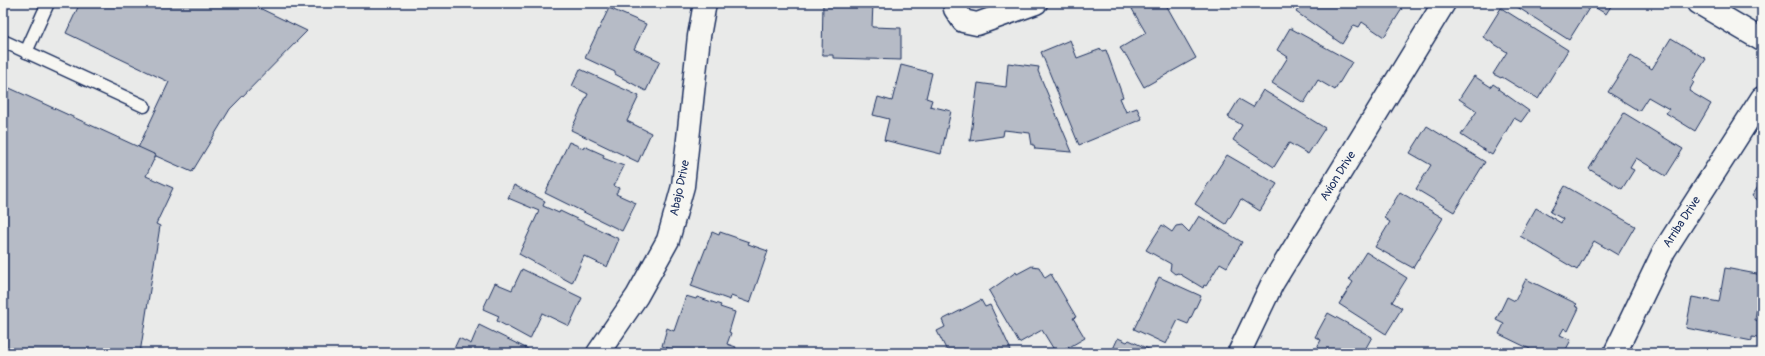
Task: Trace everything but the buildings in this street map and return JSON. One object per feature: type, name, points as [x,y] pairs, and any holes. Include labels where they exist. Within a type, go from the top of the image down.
[{"type":"street","name":"Abajo Drive","points":[[598,353],[637,296],[668,240],[683,186],[691,126],[699,36],[705,3]]},
{"type":"street","points":[[954,3],[955,9],[963,21],[977,24],[1036,3]]},
{"type":"street","name":"Avion Drive","points":[[1239,353],[1272,284],[1444,3]]},
{"type":"street","points":[[1699,3],[1762,40]]},
{"type":"street","name":"Arriba Drive","points":[[1615,353],[1664,251],[1762,98]]},
{"type":"lane","points":[[26,52],[48,3]]},
{"type":"lane","points":[[3,41],[144,106]]}]
